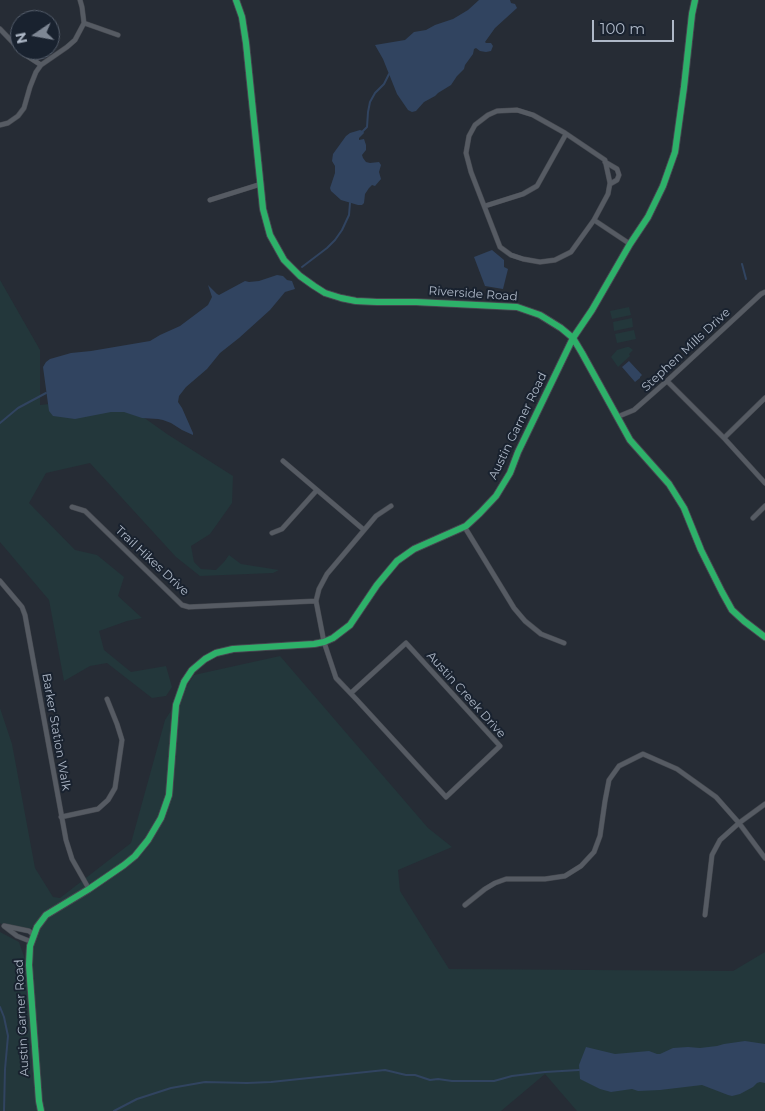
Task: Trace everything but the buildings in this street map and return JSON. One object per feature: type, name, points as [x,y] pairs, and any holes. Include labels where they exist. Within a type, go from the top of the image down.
[{"type":"street","points":[[0,125],[8,123],[18,116],[24,108],[30,87],[41,65],[75,40],[84,23],[80,0]]},
{"type":"street","name":"Riverside Road","points":[[236,0],[242,17],[246,43],[263,210],[266,224],[284,260],[307,281],[325,293],[340,298],[370,302],[517,307],[540,315],[561,328],[573,338],[593,370],[630,440],[669,484],[684,508],[701,550],[732,610],[765,637]]},
{"type":"street","name":"Austin Garner Road","points":[[41,1111],[29,965],[30,946],[37,927],[46,914],[89,889],[124,865],[135,856],[148,840],[161,818],[169,796],[176,705],[184,682],[192,670],[216,653],[233,649],[314,644],[333,638],[350,625],[378,585],[398,561],[414,549],[464,526],[496,496],[510,473],[518,452],[573,338],[648,217],[659,194],[675,152],[695,0]]},
{"type":"street","points":[[84,23],[118,34]]},
{"type":"street","points":[[0,29],[24,54],[41,65]]},
{"type":"street","points":[[605,162],[610,184],[608,194],[594,220],[571,252],[555,260],[540,262],[511,255],[500,247],[471,172],[466,152],[469,136],[475,126],[488,115],[497,111],[517,110],[533,115],[566,134],[605,162],[617,168],[619,175],[617,180],[610,184]]},
{"type":"street","points":[[485,206],[523,194],[537,186],[566,134]]},
{"type":"street","points":[[210,200],[261,184]]},
{"type":"street","points":[[594,220],[630,244]]},
{"type":"street","name":"Stephen Mills Drive","points":[[617,417],[634,410],[765,292]]},
{"type":"street","points":[[668,381],[765,483]]},
{"type":"street","points":[[724,438],[765,398]]},
{"type":"street","points":[[283,461],[364,530]]},
{"type":"street","points":[[272,534],[282,529],[316,490]]},
{"type":"street","points":[[316,600],[319,589],[328,574],[376,516],[390,506]]},
{"type":"street","points":[[753,518],[765,506]]},
{"type":"street","name":"Trail Hikes Drive","points":[[72,507],[85,511],[182,604],[189,607],[316,600]]},
{"type":"street","points":[[464,526],[514,608],[524,621],[541,634],[564,643]]},
{"type":"street","name":"Barker Station Walk","points":[[0,580],[22,607],[25,615],[66,840],[72,859],[89,889]]},
{"type":"street","name":"Austin Creek Drive","points":[[316,600],[324,642],[336,678],[446,796],[500,746],[406,643],[351,693]]},
{"type":"street","points":[[61,816],[98,808],[108,800],[115,788],[122,740],[118,724],[107,699]]},
{"type":"street","points":[[465,905],[485,889],[506,879],[545,879],[565,876],[581,866],[594,852],[600,836],[610,780],[619,766],[643,754],[677,769],[716,797],[739,823],[765,858]]},
{"type":"street","points":[[705,915],[712,855],[720,840],[765,804]]},
{"type":"street","points":[[4,926],[29,931],[33,938],[18,936],[4,926]]},
{"type":"green space","points":[[0,280],[40,350],[40,405],[115,397],[167,434],[233,476],[232,503],[210,534],[191,546],[194,562],[201,569],[216,570],[229,555],[241,564],[279,570],[273,573],[200,576],[176,557],[90,463],[46,473],[29,503],[75,550],[97,555],[124,577],[118,596],[142,618],[99,631],[104,650],[131,672],[166,666],[172,687],[166,696],[152,698],[107,663],[90,666],[64,681],[49,600],[0,542]]},
{"type":"green space","points":[[629,307],[631,315],[612,319],[610,311]]},
{"type":"green space","points":[[632,318],[633,327],[614,331],[613,322]]},
{"type":"green space","points":[[634,330],[636,339],[617,343],[615,334]]},
{"type":"green space","points":[[627,347],[633,350],[629,354],[630,356],[618,367],[611,357],[617,350]]},
{"type":"green space","points":[[280,656],[428,828],[452,847],[398,870],[400,891],[449,969],[733,971],[765,952],[765,1111],[577,1111],[545,1074],[501,1111],[0,1111],[0,932],[19,942],[26,962],[41,917],[29,931],[4,926],[0,923],[0,708],[12,744],[35,868],[53,897],[60,898],[131,843],[165,720],[194,675]]},
{"type":"water","points":[[479,0],[510,0],[517,8],[495,28],[485,42],[491,43],[493,46],[491,51],[486,52],[474,49],[464,69],[451,85],[424,102],[416,111],[408,110],[397,94],[383,59],[375,45],[405,40],[414,32],[426,30],[453,19],[468,10]]},
{"type":"water","points":[[360,130],[364,133],[359,140],[364,139],[366,145],[366,150],[362,155],[363,158],[366,162],[370,163],[379,162],[381,165],[379,172],[381,179],[375,186],[372,185],[369,188],[365,194],[364,203],[358,205],[341,200],[330,188],[335,173],[335,166],[332,161],[333,154],[346,136]]},
{"type":"water","points":[[492,250],[504,260],[504,267],[508,269],[503,289],[485,286],[474,257]]},
{"type":"water","points":[[277,275],[292,281],[295,289],[285,292],[270,310],[220,353],[207,369],[186,387],[179,396],[178,402],[193,435],[163,420],[142,418],[124,412],[111,412],[75,419],[53,416],[49,411],[43,367],[50,359],[71,353],[150,341],[180,326],[208,305],[212,297],[208,285],[219,295],[245,281],[259,281]]},
{"type":"water","points":[[629,361],[642,375],[635,382],[622,367]]},
{"type":"water","points":[[745,1041],[765,1044],[765,1083],[757,1083],[740,1094],[732,1096],[702,1085],[660,1090],[638,1091],[632,1089],[611,1092],[580,1079],[579,1065],[586,1047],[615,1054],[649,1051],[660,1054],[673,1048],[700,1048]]},
{"type":"waterway","points":[[363,131],[367,127],[370,102],[389,74]]},
{"type":"waterway","points":[[302,267],[335,240],[349,215],[350,203]]},
{"type":"waterway","points":[[742,264],[746,279]]},
{"type":"waterway","points":[[0,423],[18,408],[46,393]]},
{"type":"waterway","points":[[0,1007],[8,1036],[4,1111]]},
{"type":"waterway","points":[[114,1111],[137,1099],[171,1088],[205,1082],[271,1082],[385,1070],[415,1075],[430,1080],[494,1081],[512,1076],[579,1070]]},
{"type":"cycle path","points":[[236,0],[242,17],[246,43],[263,209],[270,235],[284,260],[300,276],[314,286],[325,293],[341,298],[356,301],[517,307],[540,315],[561,328],[573,338],[630,440],[669,484],[684,508],[701,550],[732,610],[765,637]]},
{"type":"cycle path","points":[[41,1111],[29,965],[30,946],[37,927],[46,915],[124,865],[135,856],[148,840],[161,818],[169,795],[176,705],[184,682],[192,670],[216,653],[233,649],[314,644],[333,638],[350,625],[377,585],[397,561],[414,549],[466,526],[496,496],[510,473],[518,452],[573,338],[648,217],[663,186],[675,152],[695,0]]}]
